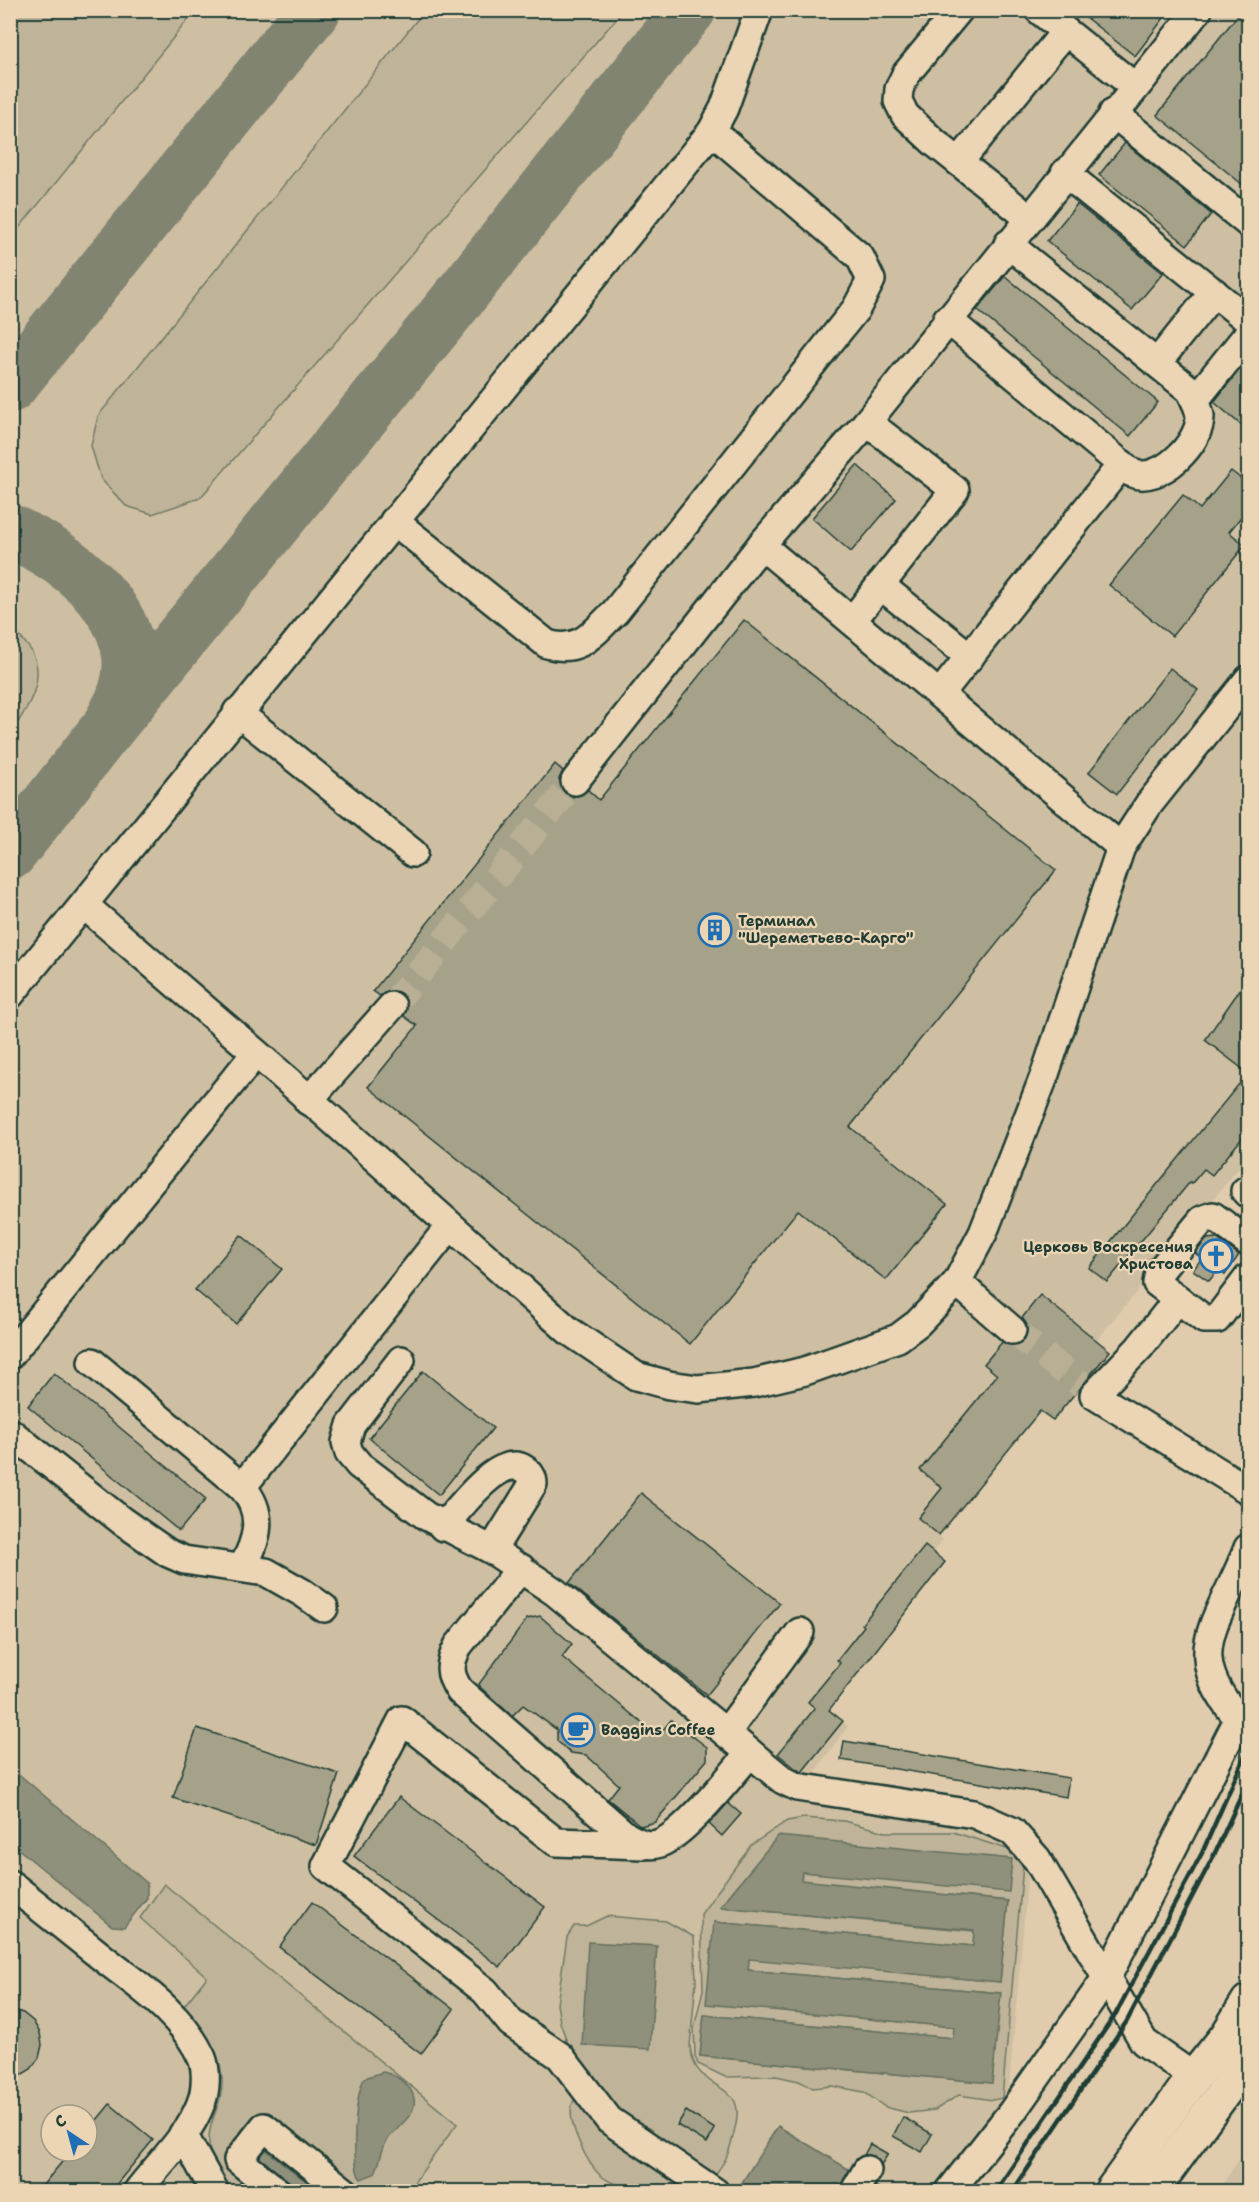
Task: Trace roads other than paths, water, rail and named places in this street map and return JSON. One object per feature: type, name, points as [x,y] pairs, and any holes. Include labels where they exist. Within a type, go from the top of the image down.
[{"type":"main road","points":[[1111,2192],[1194,2077],[1227,2036],[1248,2002]]},
{"type":"main road","points":[[1152,2192],[1248,2059]]},
{"type":"lane","points":[[10,995],[237,712],[712,131],[728,99],[759,10]]},
{"type":"lane","points":[[959,10],[906,74],[899,89],[898,101],[905,115],[1029,218]]},
{"type":"lane","points":[[1039,10],[1134,87]]},
{"type":"lane","points":[[575,781],[761,545],[867,422],[947,319],[1198,10]]},
{"type":"lane","points":[[959,162],[1065,32]]},
{"type":"lane","points":[[1113,113],[1248,223]]},
{"type":"lane","points":[[394,521],[547,644],[559,647],[579,645],[615,612],[856,309],[871,280],[860,257],[712,131]]},
{"type":"lane","points":[[1065,173],[1248,320]]},
{"type":"lane","points":[[947,319],[1122,464],[1140,476],[1147,475],[1185,452],[1198,429],[1200,416],[1190,390],[1008,244]]},
{"type":"lane","points":[[1157,363],[1214,292]]},
{"type":"lane","points":[[1195,400],[1248,334]]},
{"type":"lane","points":[[852,621],[955,490],[867,422]]},
{"type":"lane","points":[[940,694],[1122,464]]},
{"type":"lane","points":[[761,545],[1121,847]]},
{"type":"lane","points":[[880,585],[970,657]]},
{"type":"lane","points":[[84,905],[293,1085],[308,1101],[569,1331],[636,1376],[669,1385],[698,1389],[754,1383],[805,1371],[898,1338],[918,1323],[957,1282],[984,1233],[1045,1074],[1121,847],[1149,804],[1248,680]]},
{"type":"lane","points":[[237,712],[413,853]]},
{"type":"lane","points":[[308,1101],[392,1006]]},
{"type":"lane","points":[[10,1355],[255,1054]]},
{"type":"lane","points":[[1248,1242],[1213,1216],[1202,1220],[1159,1272],[1157,1283],[1204,1319],[1217,1319],[1248,1278]]},
{"type":"lane","points":[[242,1487],[450,1226]]},
{"type":"lane","points":[[957,1282],[1012,1329]]},
{"type":"lane","points":[[1178,1299],[1139,1348],[1088,1390],[1248,1490]]},
{"type":"lane","points":[[401,1360],[351,1425],[346,1442],[349,1453],[359,1465],[443,1527],[492,1550],[555,1592],[750,1753],[796,1787],[974,1814],[1012,1831],[1037,1859],[1144,2042],[1194,2077]]},
{"type":"lane","points":[[92,1362],[242,1487],[253,1500],[258,1525],[253,1550],[242,1568]]},
{"type":"lane","points":[[10,1432],[113,1514],[168,1553],[184,1560],[266,1572],[324,1608]]},
{"type":"lane","points":[[443,1527],[482,1484],[497,1472],[513,1466],[525,1469],[532,1477],[533,1484],[492,1550]]},
{"type":"lane","points":[[949,2192],[1012,2112],[1107,1977],[1244,1724],[1215,1689],[1208,1644],[1214,1621],[1248,1548]]},
{"type":"lane","points":[[520,1568],[458,1646],[451,1659],[450,1673],[453,1680],[460,1691],[626,1836],[644,1845]]},
{"type":"lane","points":[[726,1733],[800,1632]]},
{"type":"lane","points":[[715,2192],[609,2120],[560,2056],[511,2023],[485,1991],[326,1866],[402,1720],[556,1842],[658,1844],[684,1826],[750,1753]]},
{"type":"lane","points":[[10,1884],[144,1990],[176,2020],[194,2043],[204,2061],[202,2102],[183,2134],[137,2192]]},
{"type":"lane","points":[[278,2192],[238,2160],[264,2127],[345,2192]]},
{"type":"lane","points":[[183,2134],[215,2192]]},
{"type":"tunnel","points":[[392,1006],[575,781]]},
{"type":"tunnel","points":[[1012,1330],[1082,1385]]},
{"type":"railway","points":[[995,2192],[1115,2015],[1202,1853],[1248,1749]]},
{"type":"railway","points":[[1012,2192],[1127,2021],[1213,1857],[1248,1781]]},
{"type":"place","name":"Терминал \"Шереметьево-Карго\"","points":[[715,930]]},
{"type":"place","name":"Церковь Воскресения Христова","points":[[1216,1256]]},
{"type":"place","name":"Baggins Coffee","points":[[578,1730]]}]
